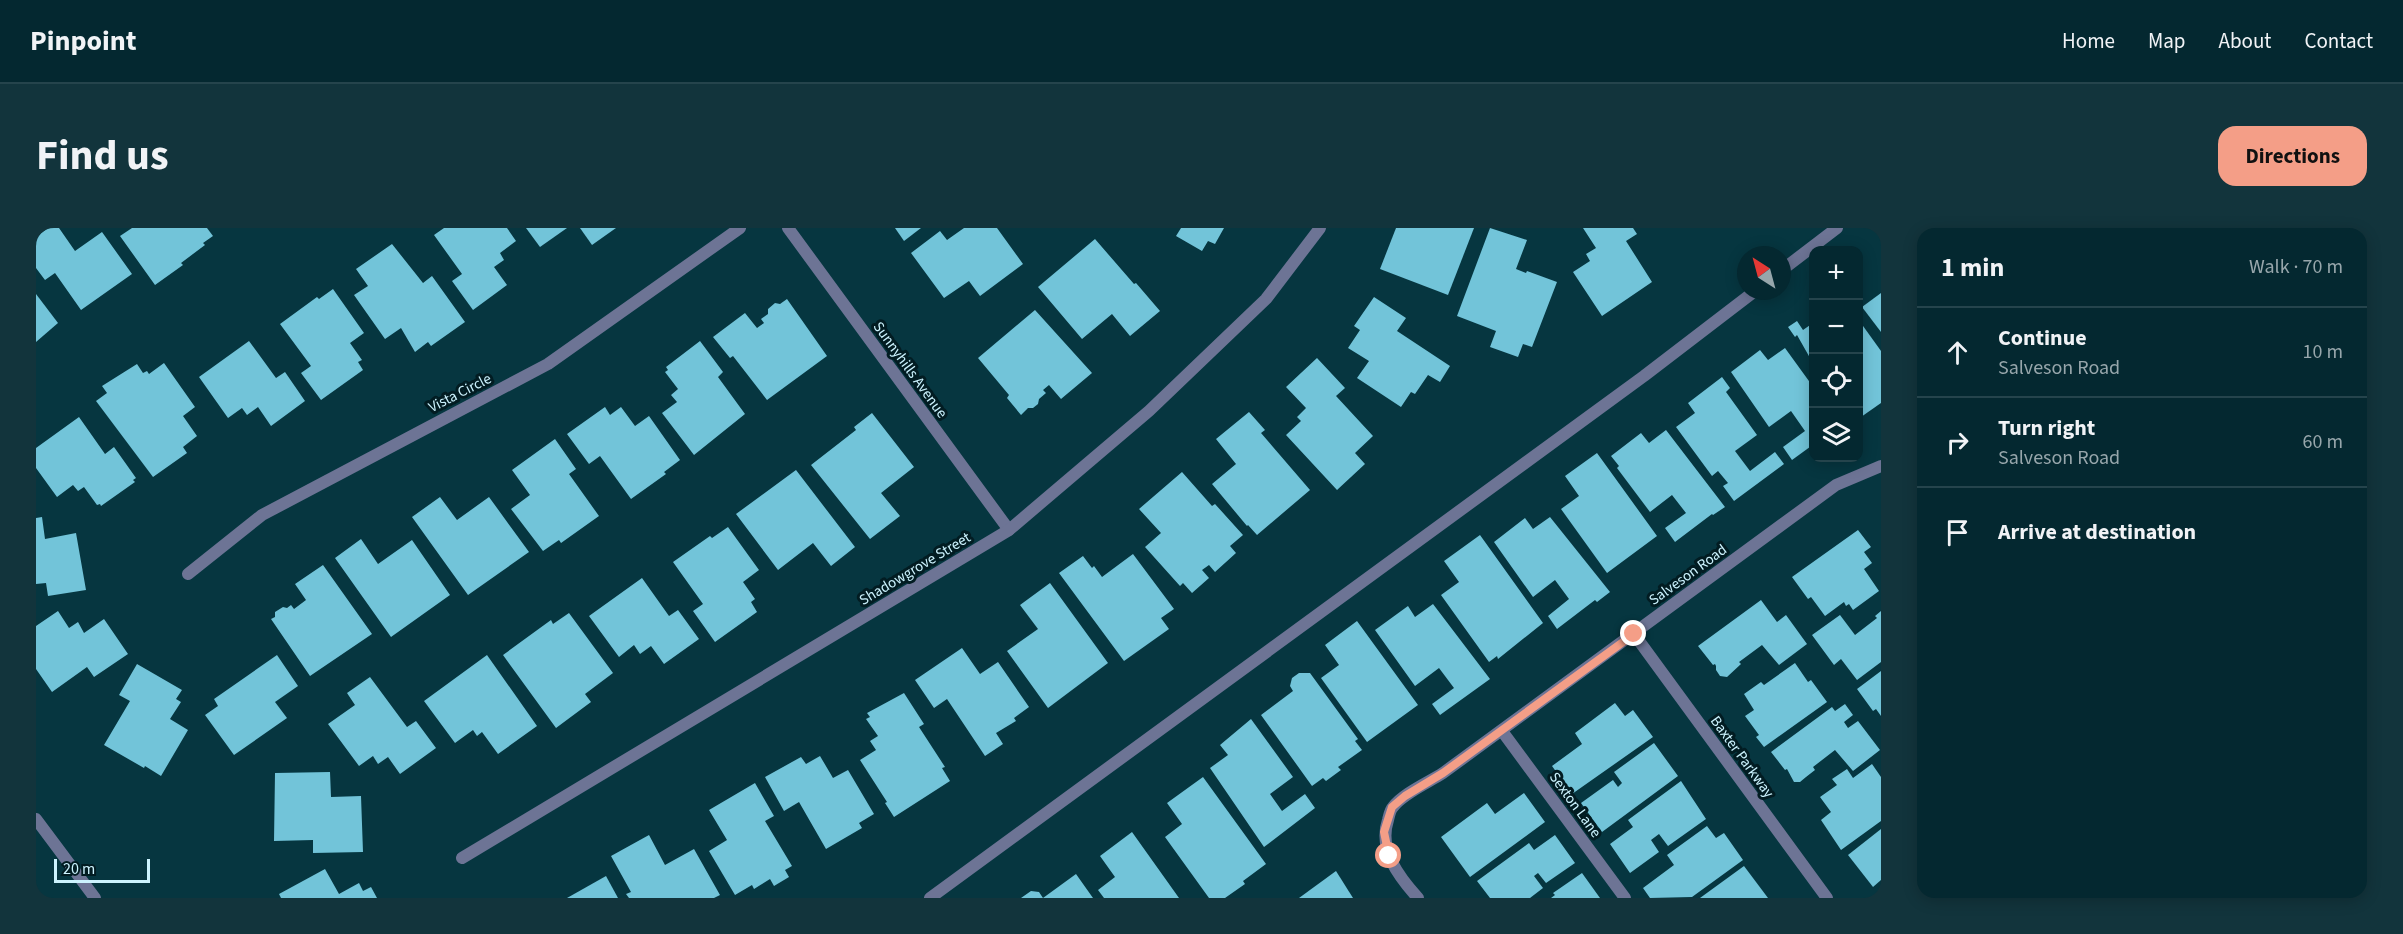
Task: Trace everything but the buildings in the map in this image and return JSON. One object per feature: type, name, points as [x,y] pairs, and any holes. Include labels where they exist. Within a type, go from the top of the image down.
[{"type":"street","name":"Vista Circle","points":[[188,574],[262,515],[548,364],[740,228]]},
{"type":"street","name":"Sunnyhills Avenue","points":[[788,228],[1009,530]]},
{"type":"street","name":"Shadowgrove Street","points":[[462,858],[1009,530],[1149,411],[1266,299],[1320,228]]},
{"type":"street","points":[[1791,263],[1837,228]]},
{"type":"street","points":[[930,898],[1644,376],[1743,300]]},
{"type":"street","name":"Salveson Road","points":[[1418,898],[1399,876],[1389,856],[1384,832],[1392,807],[1502,731],[1836,485],[1881,466]]},
{"type":"street","name":"Baxter Parkway","points":[[1634,634],[1827,898]]},
{"type":"street","name":"Sexton Lane","points":[[1502,731],[1625,898]]},
{"type":"street","points":[[36,819],[95,898]]},
{"type":"route","points":[[1389,856],[1384,832],[1392,807],[1405,796],[1443,773],[1634,634]]}]
